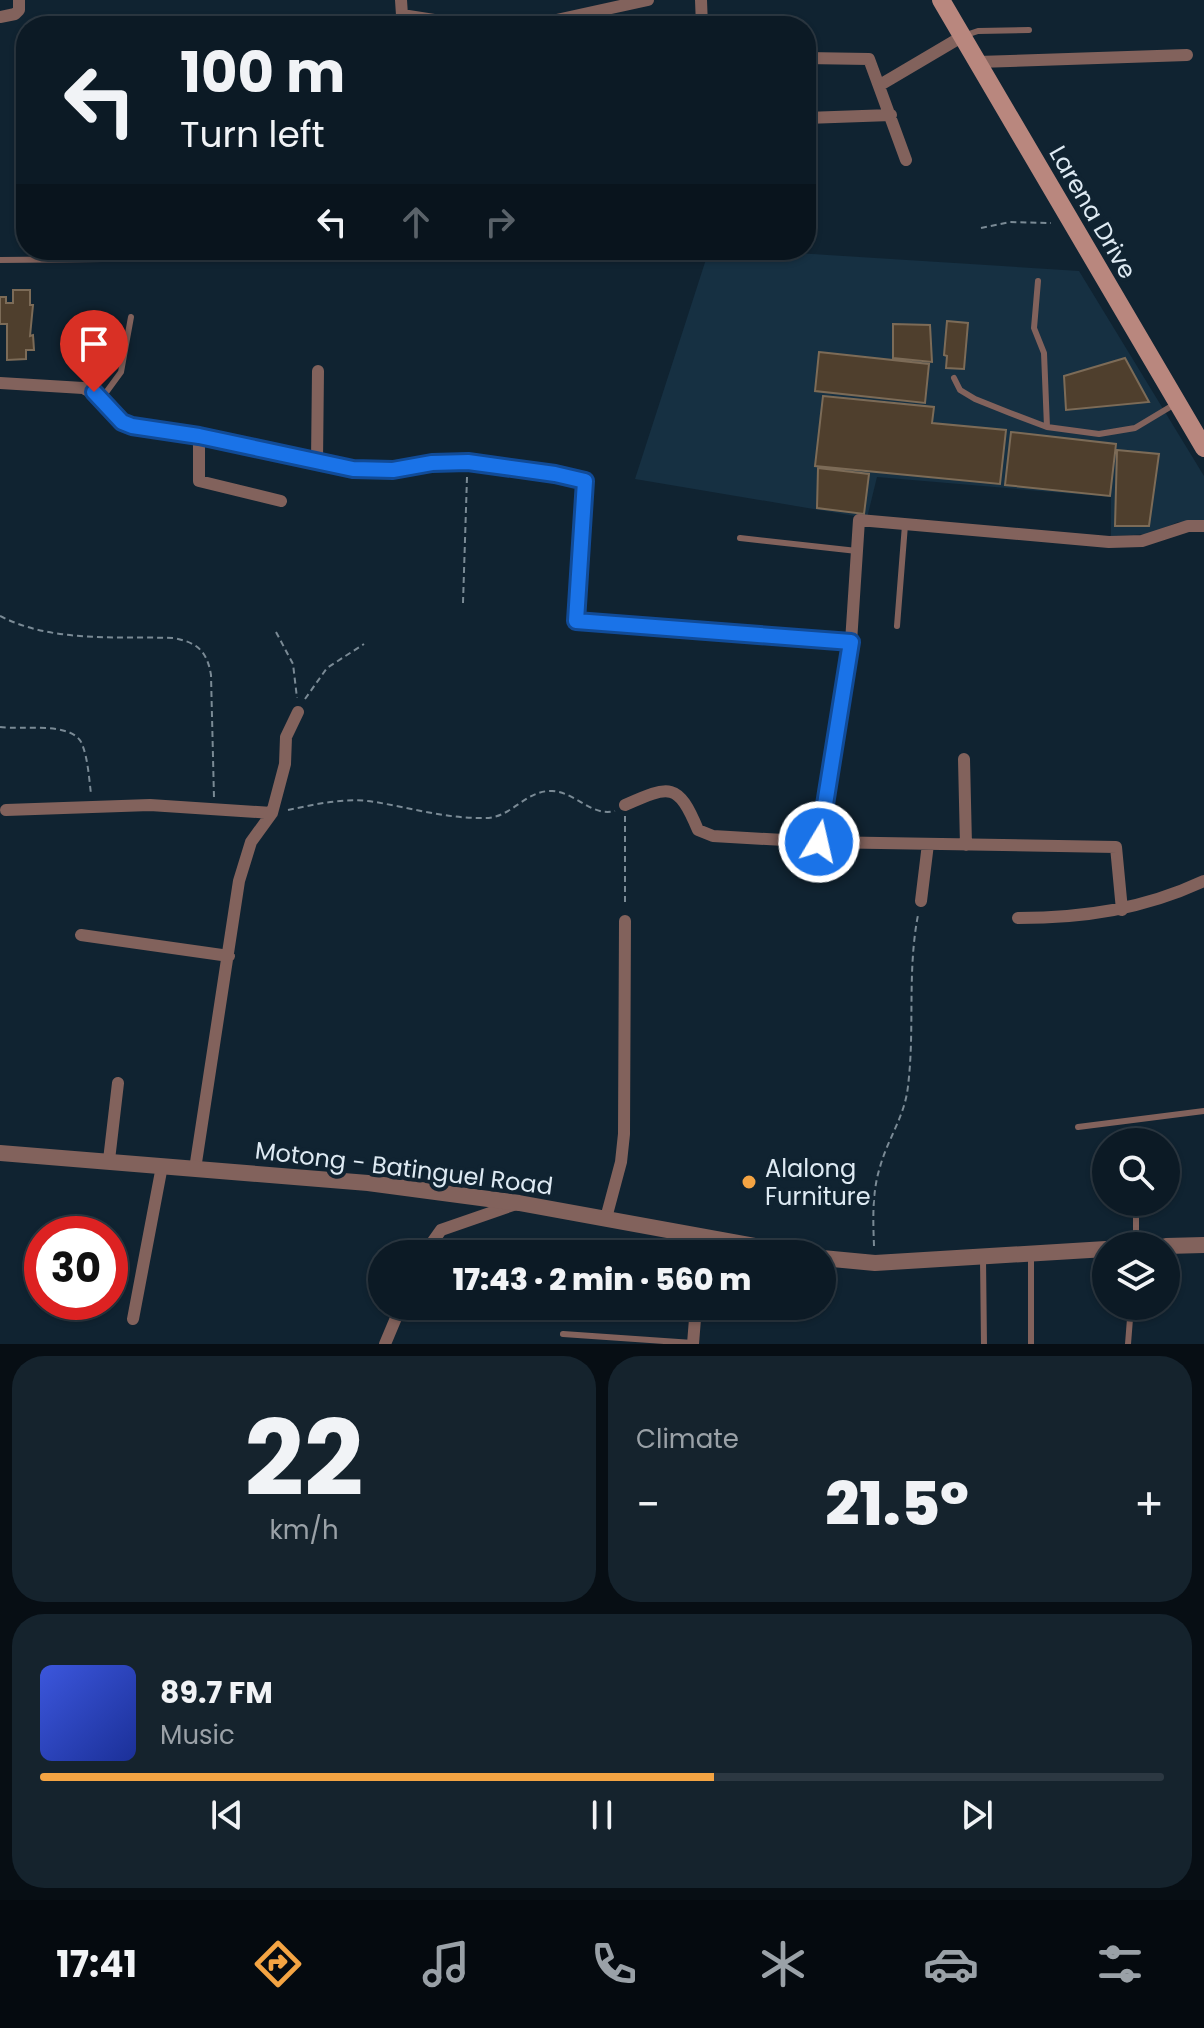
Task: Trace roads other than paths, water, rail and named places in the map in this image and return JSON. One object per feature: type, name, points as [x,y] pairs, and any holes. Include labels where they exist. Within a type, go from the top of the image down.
[{"type":"main road","name":"Larena Drive","points":[[941,0],[1204,448]]},
{"type":"street","points":[[0,17],[15,14],[19,10],[19,0]]},
{"type":"street","points":[[401,0],[402,15],[408,16]]},
{"type":"street","points":[[575,16],[648,0]]},
{"type":"street","points":[[880,85],[963,36]]},
{"type":"street","points":[[978,62],[1187,55]]},
{"type":"street","points":[[816,58],[869,59],[906,160]]},
{"type":"street","points":[[816,118],[891,115]]},
{"type":"street","points":[[317,461],[318,371]]},
{"type":"street","points":[[0,383],[83,388],[102,398],[122,422],[317,461],[371,470],[468,462],[585,481],[576,621],[851,642]]},
{"type":"street","points":[[199,436],[199,481],[281,501]]},
{"type":"street","points":[[819,842],[851,642],[859,520],[1118,542],[1142,541],[1188,526],[1204,526]]},
{"type":"street","points":[[195,1169],[235,904],[245,858],[251,842],[272,813],[285,764],[286,737],[298,712]]},
{"type":"street","points":[[964,759],[966,845]]},
{"type":"street","points":[[625,805],[660,791],[671,792],[683,798],[698,830],[704,834],[819,842],[1116,847],[1122,910]]},
{"type":"street","points":[[6,810],[150,805],[272,813]]},
{"type":"street","points":[[921,901],[928,844]]},
{"type":"street","points":[[1018,918],[1060,918],[1122,910],[1204,881]]},
{"type":"street","points":[[606,1218],[621,1162],[624,1134],[625,921]]},
{"type":"street","points":[[81,935],[229,956]]},
{"type":"street","points":[[109,1160],[118,1083]]},
{"type":"street","name":"Motong - Batinguel Road","points":[[0,1153],[368,1183],[606,1218],[681,1240]]},
{"type":"street","points":[[133,1319],[162,1166]]},
{"type":"street","points":[[434,1240],[441,1230],[519,1203]]},
{"type":"street","points":[[1180,1246],[1204,1245]]},
{"type":"street","points":[[836,1259],[875,1263],[1092,1250]]},
{"type":"street","points":[[385,1344],[395,1320]]},
{"type":"street","points":[[693,1343],[695,1320]]},
{"type":"lane","points":[[963,36],[978,31],[1029,30]]},
{"type":"lane","points":[[1038,281],[1034,328],[1044,353],[1047,427]]},
{"type":"lane","points":[[102,398],[121,372],[131,317]]},
{"type":"lane","points":[[954,378],[960,390],[975,399],[1047,427],[1099,434],[1135,428],[1177,403]]},
{"type":"lane","points":[[897,626],[905,524]]},
{"type":"lane","points":[[740,538],[857,551]]},
{"type":"lane","points":[[1078,1127],[1204,1111]]},
{"type":"lane","points":[[1031,1253],[1031,1344]]},
{"type":"lane","points":[[983,1255],[984,1344]]},
{"type":"lane","points":[[1128,1344],[1130,1320]]},
{"type":"lane","points":[[563,1334],[693,1343]]},
{"type":"place","name":"Alalong Furniture","points":[[749,1182]]}]
